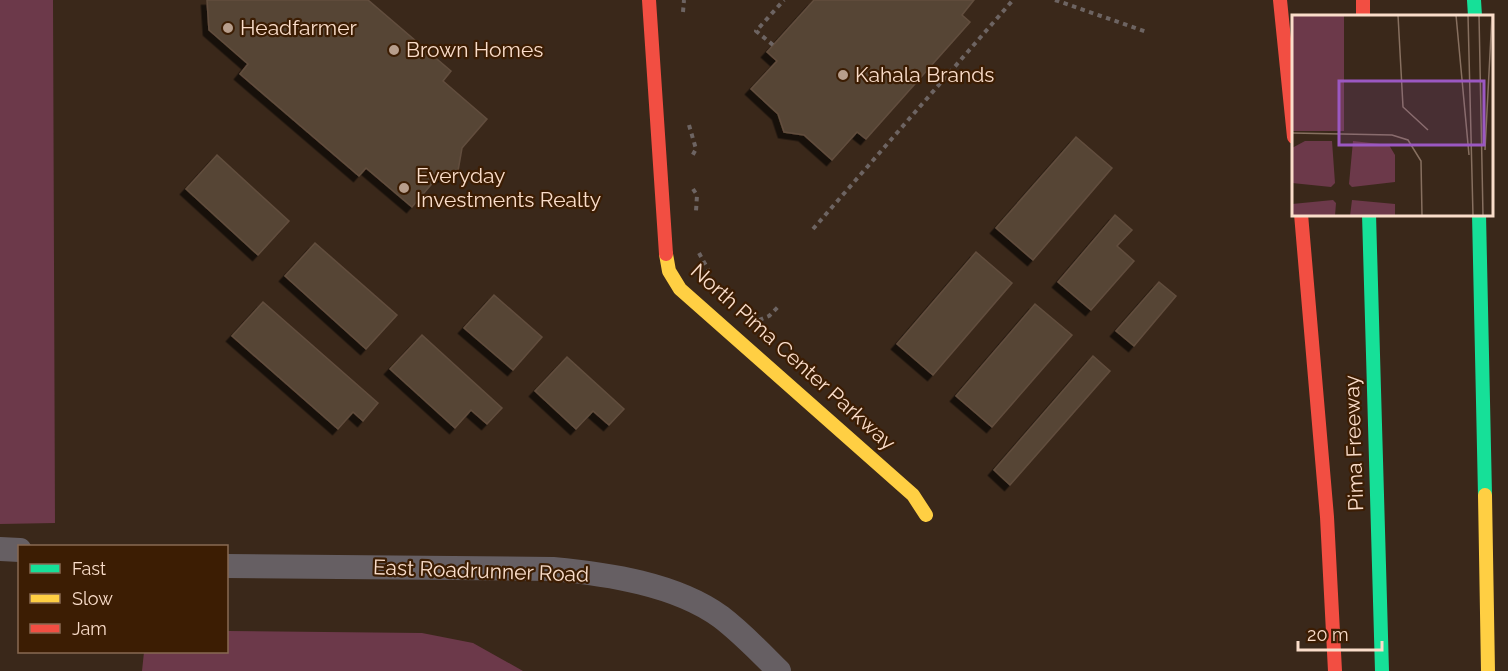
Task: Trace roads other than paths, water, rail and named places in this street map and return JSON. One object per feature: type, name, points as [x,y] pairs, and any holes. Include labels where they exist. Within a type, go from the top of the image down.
[{"type":"main road","name":"North Pima Center Parkway","points":[[649,0],[665,244],[669,271],[680,289],[913,495],[926,515]]},
{"type":"main road","points":[[1280,0],[1292,126]]},
{"type":"main road","points":[[1474,0],[1475,15]]},
{"type":"main road","points":[[1301,216],[1327,517],[1335,671]]},
{"type":"main road","name":"Pima Freeway","points":[[1369,216],[1382,671]]},
{"type":"main road","points":[[1479,216],[1488,671]]},
{"type":"street","points":[[0,549],[18,550]]},
{"type":"street","name":"East Roadrunner Road","points":[[228,566],[553,569],[585,572],[651,586],[688,599],[720,616],[779,671]]},
{"type":"place","name":"Headfarmer","points":[[228,28]]},
{"type":"place","name":"Brown Homes","points":[[394,50]]},
{"type":"place","name":"Kahala Brands","points":[[843,75]]},
{"type":"place","name":"Everyday Investments Realty","points":[[404,188]]}]
